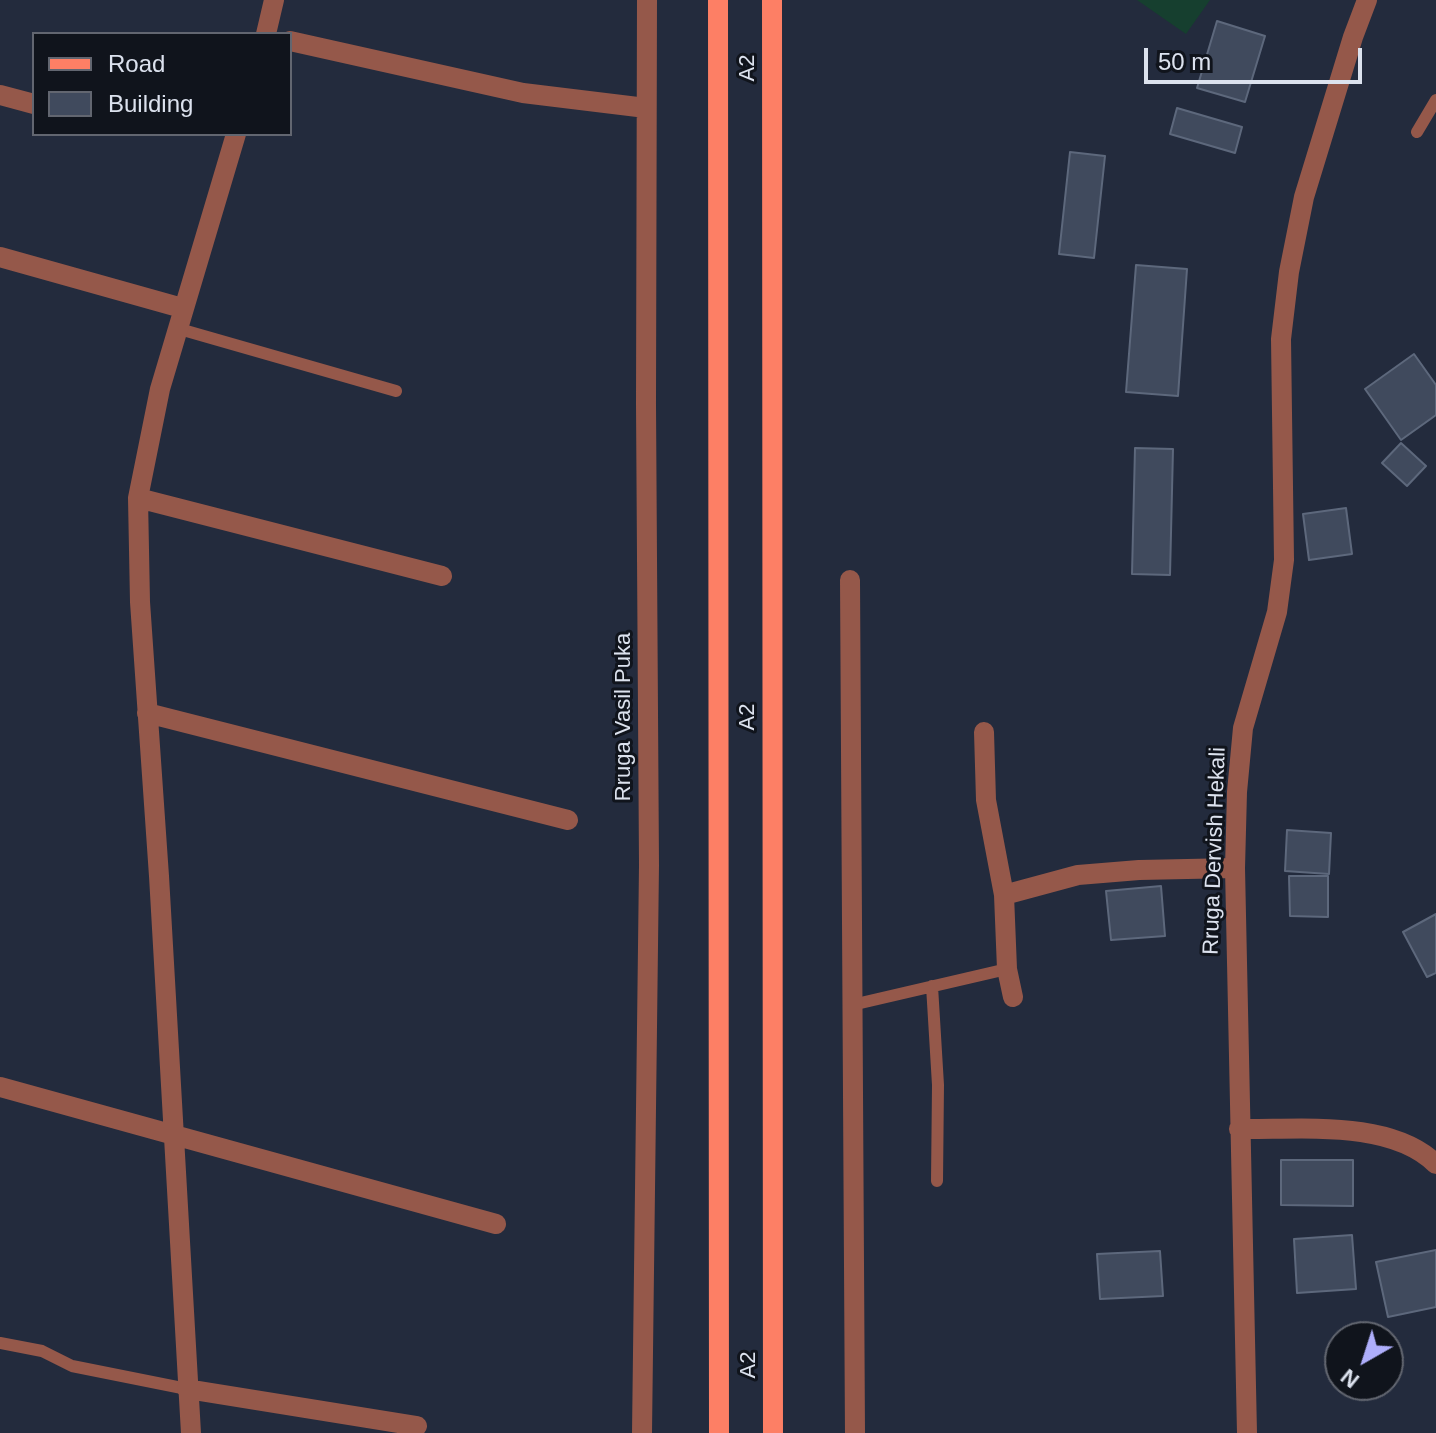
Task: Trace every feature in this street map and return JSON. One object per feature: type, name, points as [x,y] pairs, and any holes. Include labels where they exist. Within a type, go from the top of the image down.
[{"type":"main road","name":"A2","points":[[718,0],[719,1433]]},
{"type":"main road","name":"A2","points":[[772,0],[773,1433]]},
{"type":"street","points":[[266,32],[274,0]]},
{"type":"street","name":"Rruga Vasil Puka","points":[[642,1433],[649,865],[647,0]]},
{"type":"street","name":"Rruga Dervish Hekali","points":[[1247,1433],[1239,1129],[1235,868],[1237,792],[1243,728],[1277,612],[1284,560],[1281,339],[1289,272],[1304,197],[1367,0]]},
{"type":"street","points":[[292,41],[523,93],[646,108]]},
{"type":"street","points":[[0,95],[32,103]]},
{"type":"street","points":[[191,1433],[138,556],[138,498],[160,389],[179,318],[235,136]]},
{"type":"street","points":[[0,257],[179,318]]},
{"type":"street","points":[[138,498],[442,576]]},
{"type":"street","points":[[850,580],[855,1433]]},
{"type":"street","points":[[147,713],[568,820]]},
{"type":"street","points":[[984,732],[986,800],[1004,895],[1007,969],[1013,997]]},
{"type":"street","points":[[1004,895],[1078,875],[1235,868]]},
{"type":"street","points":[[0,1087],[496,1224]]},
{"type":"street","points":[[1239,1129],[1368,1132],[1402,1141],[1436,1164]]},
{"type":"street","points":[[187,1389],[417,1426]]},
{"type":"lane","points":[[1417,132],[1436,100]]},
{"type":"lane","points":[[179,318],[396,391]]},
{"type":"lane","points":[[852,1005],[1007,969]]},
{"type":"lane","points":[[932,986],[938,1085],[937,1181]]},
{"type":"lane","points":[[0,1343],[42,1351],[72,1366],[187,1389]]},
{"type":"green space","points":[[1137,0],[1210,0],[1186,34]]},
{"type":"building","points":[[1217,21],[1265,36],[1245,102],[1197,88]]},
{"type":"building","points":[[1177,108],[1242,127],[1235,153],[1170,134]]},
{"type":"building","points":[[1070,152],[1105,156],[1094,258],[1059,254]]},
{"type":"building","points":[[1136,265],[1187,269],[1178,396],[1126,392]]},
{"type":"building","points":[[1414,354],[1436,385],[1436,415],[1401,440],[1365,389]]},
{"type":"building","points":[[1401,443],[1426,466],[1407,486],[1382,463]]},
{"type":"building","points":[[1135,448],[1173,449],[1170,575],[1132,574]]},
{"type":"building","points":[[1346,508],[1352,554],[1309,560],[1303,514]]},
{"type":"building","points":[[1287,830],[1331,833],[1329,874],[1285,871]]},
{"type":"building","points":[[1289,876],[1328,876],[1328,917],[1290,916]]},
{"type":"building","points":[[1161,886],[1165,936],[1111,940],[1106,891]]},
{"type":"building","points":[[1436,914],[1436,973],[1427,977],[1403,932]]},
{"type":"building","points":[[1281,1160],[1353,1160],[1353,1206],[1281,1205]]},
{"type":"building","points":[[1352,1235],[1356,1289],[1297,1293],[1294,1239]]},
{"type":"building","points":[[1436,1250],[1436,1307],[1388,1317],[1376,1262]]},
{"type":"building","points":[[1160,1251],[1163,1296],[1100,1299],[1097,1254]]}]
